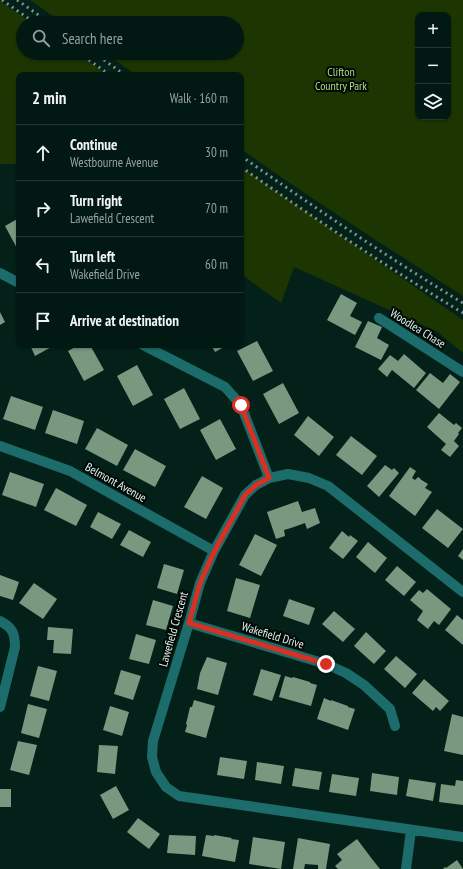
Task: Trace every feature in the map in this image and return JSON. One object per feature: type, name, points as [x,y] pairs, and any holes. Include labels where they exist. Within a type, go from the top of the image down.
[{"type":"street","points":[[0,273],[16,281]]},
{"type":"street","name":"Woodlea Chase","points":[[379,318],[463,372]]},
{"type":"street","points":[[149,348],[225,387],[241,405],[269,478]]},
{"type":"street","name":"Belmont Avenue","points":[[0,446],[70,470],[214,552]]},
{"type":"street","name":"Lawefield Crescent","points":[[463,592],[328,486],[309,478],[288,474],[269,478],[256,485],[245,495],[214,552],[200,583],[153,741],[152,757],[156,772],[166,787],[178,796],[463,837]]},
{"type":"street","points":[[0,621],[9,626],[15,640],[15,646],[0,708]]},
{"type":"street","name":"Wakefield Drive","points":[[189,623],[326,664],[346,673],[364,685],[390,709],[395,726]]},
{"type":"street","points":[[406,869],[411,830]]},
{"type":"green space","name":"Clifton Country Park","points":[[30,0],[463,0],[463,296],[323,205],[244,151],[244,72],[132,72],[115,60],[244,60],[244,16],[53,16]]},
{"type":"green space","points":[[0,1],[22,16],[16,16],[16,60],[86,60],[104,72],[16,72],[16,164],[0,164]]},
{"type":"green space","points":[[244,169],[463,320],[463,353],[438,332],[294,267],[281,303],[244,276]]},
{"type":"building","points":[[16,220],[16,246],[5,226]]},
{"type":"building","points":[[341,294],[357,303],[350,316],[362,322],[355,335],[327,320]]},
{"type":"building","points":[[0,312],[5,322],[0,325]]},
{"type":"building","points":[[368,321],[382,327],[377,338],[389,345],[381,360],[355,347]]},
{"type":"building","points":[[257,341],[273,371],[253,381],[237,351]]},
{"type":"building","points":[[31,348],[50,348],[35,356]]},
{"type":"building","points":[[74,348],[92,348],[104,370],[84,381],[68,351]]},
{"type":"building","points":[[213,348],[222,348],[215,352]]},
{"type":"building","points":[[404,354],[426,373],[414,388],[392,370],[387,377],[378,369],[390,355],[398,361]]},
{"type":"building","points":[[137,365],[153,395],[133,406],[117,376]]},
{"type":"building","points":[[430,373],[443,383],[450,374],[460,382],[439,409],[416,390]]},
{"type":"building","points":[[283,383],[299,413],[279,424],[263,394]]},
{"type":"building","points":[[184,388],[200,419],[180,429],[164,399]]},
{"type":"building","points":[[11,396],[43,407],[35,430],[3,419]]},
{"type":"building","points":[[53,410],[84,421],[77,444],[45,433]]},
{"type":"building","points":[[439,413],[454,425],[456,423],[462,428],[454,441],[459,446],[450,457],[441,450],[446,444],[427,427]]},
{"type":"building","points":[[308,416],[334,437],[319,456],[294,435]]},
{"type":"building","points":[[220,419],[236,449],[216,460],[200,430]]},
{"type":"building","points":[[97,428],[128,445],[117,466],[85,449]]},
{"type":"building","points":[[351,436],[377,456],[362,475],[336,455]]},
{"type":"building","points":[[135,449],[166,466],[155,487],[123,470]]},
{"type":"building","points":[[385,465],[392,470],[394,468],[399,473],[379,497],[367,486]]},
{"type":"building","points":[[410,467],[416,471],[412,478],[415,480],[418,477],[421,479],[428,484],[425,488],[432,492],[415,516],[389,496]]},
{"type":"building","points":[[10,472],[44,484],[36,507],[2,495]]},
{"type":"building","points":[[202,476],[223,488],[206,519],[184,507]]},
{"type":"building","points":[[56,488],[87,505],[76,526],[44,510]]},
{"type":"building","points":[[298,501],[302,512],[315,508],[320,523],[307,529],[305,523],[284,530],[285,536],[276,539],[267,512]]},
{"type":"building","points":[[437,509],[463,529],[448,548],[422,528]]},
{"type":"building","points":[[98,512],[121,524],[112,539],[90,527]]},
{"type":"building","points":[[129,530],[151,542],[143,557],[120,545]]},
{"type":"building","points":[[342,531],[349,537],[350,535],[358,541],[343,559],[329,548]]},
{"type":"building","points":[[255,534],[277,545],[261,576],[239,565]]},
{"type":"building","points":[[368,542],[387,558],[375,573],[356,557]]},
{"type":"building","points":[[463,549],[463,560],[458,556]]},
{"type":"building","points":[[164,564],[184,570],[177,594],[157,588]]},
{"type":"building","points":[[397,566],[416,582],[404,596],[385,580]]},
{"type":"building","points":[[0,575],[19,582],[13,600],[0,596]]},
{"type":"building","points":[[236,578],[260,585],[250,618],[227,611]]},
{"type":"building","points":[[34,583],[57,599],[43,619],[19,603]]},
{"type":"building","points":[[427,589],[451,609],[439,625],[434,621],[428,629],[417,620],[423,611],[410,600],[419,590],[423,593]]},
{"type":"building","points":[[289,599],[315,608],[309,625],[283,616]]},
{"type":"building","points":[[153,600],[173,606],[166,630],[146,625]]},
{"type":"building","points":[[334,611],[355,629],[343,642],[322,624]]},
{"type":"building","points":[[457,615],[463,620],[463,645],[445,630]]},
{"type":"building","points":[[48,627],[73,629],[71,654],[53,653],[54,640],[47,640]]},
{"type":"building","points":[[366,632],[386,651],[374,664],[354,646]]},
{"type":"building","points":[[136,634],[156,640],[149,664],[129,659]]},
{"type":"building","points":[[396,656],[417,674],[405,688],[384,669]]},
{"type":"building","points":[[207,657],[227,663],[218,695],[197,689],[200,673]]},
{"type":"building","points":[[38,666],[57,671],[49,701],[30,696]]},
{"type":"building","points":[[261,669],[281,675],[272,701],[253,695]]},
{"type":"building","points":[[121,670],[141,676],[133,700],[114,694]]},
{"type":"building","points":[[285,676],[293,677],[317,685],[311,706],[279,697]]},
{"type":"building","points":[[424,679],[449,701],[440,711],[436,707],[433,711],[412,693]]},
{"type":"building","points":[[324,698],[355,709],[348,730],[317,719]]},
{"type":"building","points":[[194,700],[215,706],[206,738],[185,732],[190,707],[192,707]]},
{"type":"building","points":[[28,704],[47,709],[39,738],[21,733]]},
{"type":"building","points":[[110,706],[129,712],[122,736],[103,730]]},
{"type":"building","points":[[452,714],[463,717],[463,755],[444,751]]},
{"type":"building","points":[[18,741],[37,745],[29,775],[10,770]]},
{"type":"building","points":[[99,745],[118,746],[115,774],[97,772]]},
{"type":"building","points":[[220,757],[247,761],[244,779],[217,775]]},
{"type":"building","points":[[257,762],[284,766],[281,784],[255,780]]},
{"type":"building","points":[[295,768],[322,772],[319,790],[292,786]]},
{"type":"building","points":[[372,773],[399,777],[397,795],[370,791]]},
{"type":"building","points":[[332,774],[359,778],[356,796],[329,792]]},
{"type":"building","points":[[409,779],[436,783],[433,801],[406,796]]},
{"type":"building","points":[[456,780],[463,781],[463,805],[439,802],[441,784],[455,786]]},
{"type":"building","points":[[116,786],[129,810],[113,819],[100,795]]},
{"type":"building","points":[[0,789],[11,789],[11,807],[0,807]]},
{"type":"building","points":[[138,818],[160,834],[149,849],[127,832]]},
{"type":"building","points":[[169,835],[196,836],[195,855],[167,853]]},
{"type":"building","points":[[206,835],[239,840],[235,862],[202,856]]},
{"type":"building","points":[[253,837],[285,842],[281,869],[249,864]]},
{"type":"building","points":[[298,838],[330,844],[326,869],[318,869],[318,865],[305,864],[304,869],[293,869]]},
{"type":"building","points":[[357,839],[380,869],[338,869],[335,866],[342,860],[337,854]]},
{"type":"building","points":[[457,860],[463,869],[443,869],[445,867],[446,868]]},
{"type":"railway","points":[[2,0],[25,16]]},
{"type":"railway","points":[[17,0],[40,16]]},
{"type":"railway","points":[[89,60],[106,72]]},
{"type":"railway","points":[[104,60],[121,72]]},
{"type":"railway","points":[[244,158],[351,231],[463,303]]},
{"type":"railway","points":[[244,169],[351,242],[463,313]]},
{"type":"route","points":[[241,405],[269,478],[256,485],[245,495],[214,552],[200,583],[189,623],[326,664]]}]
